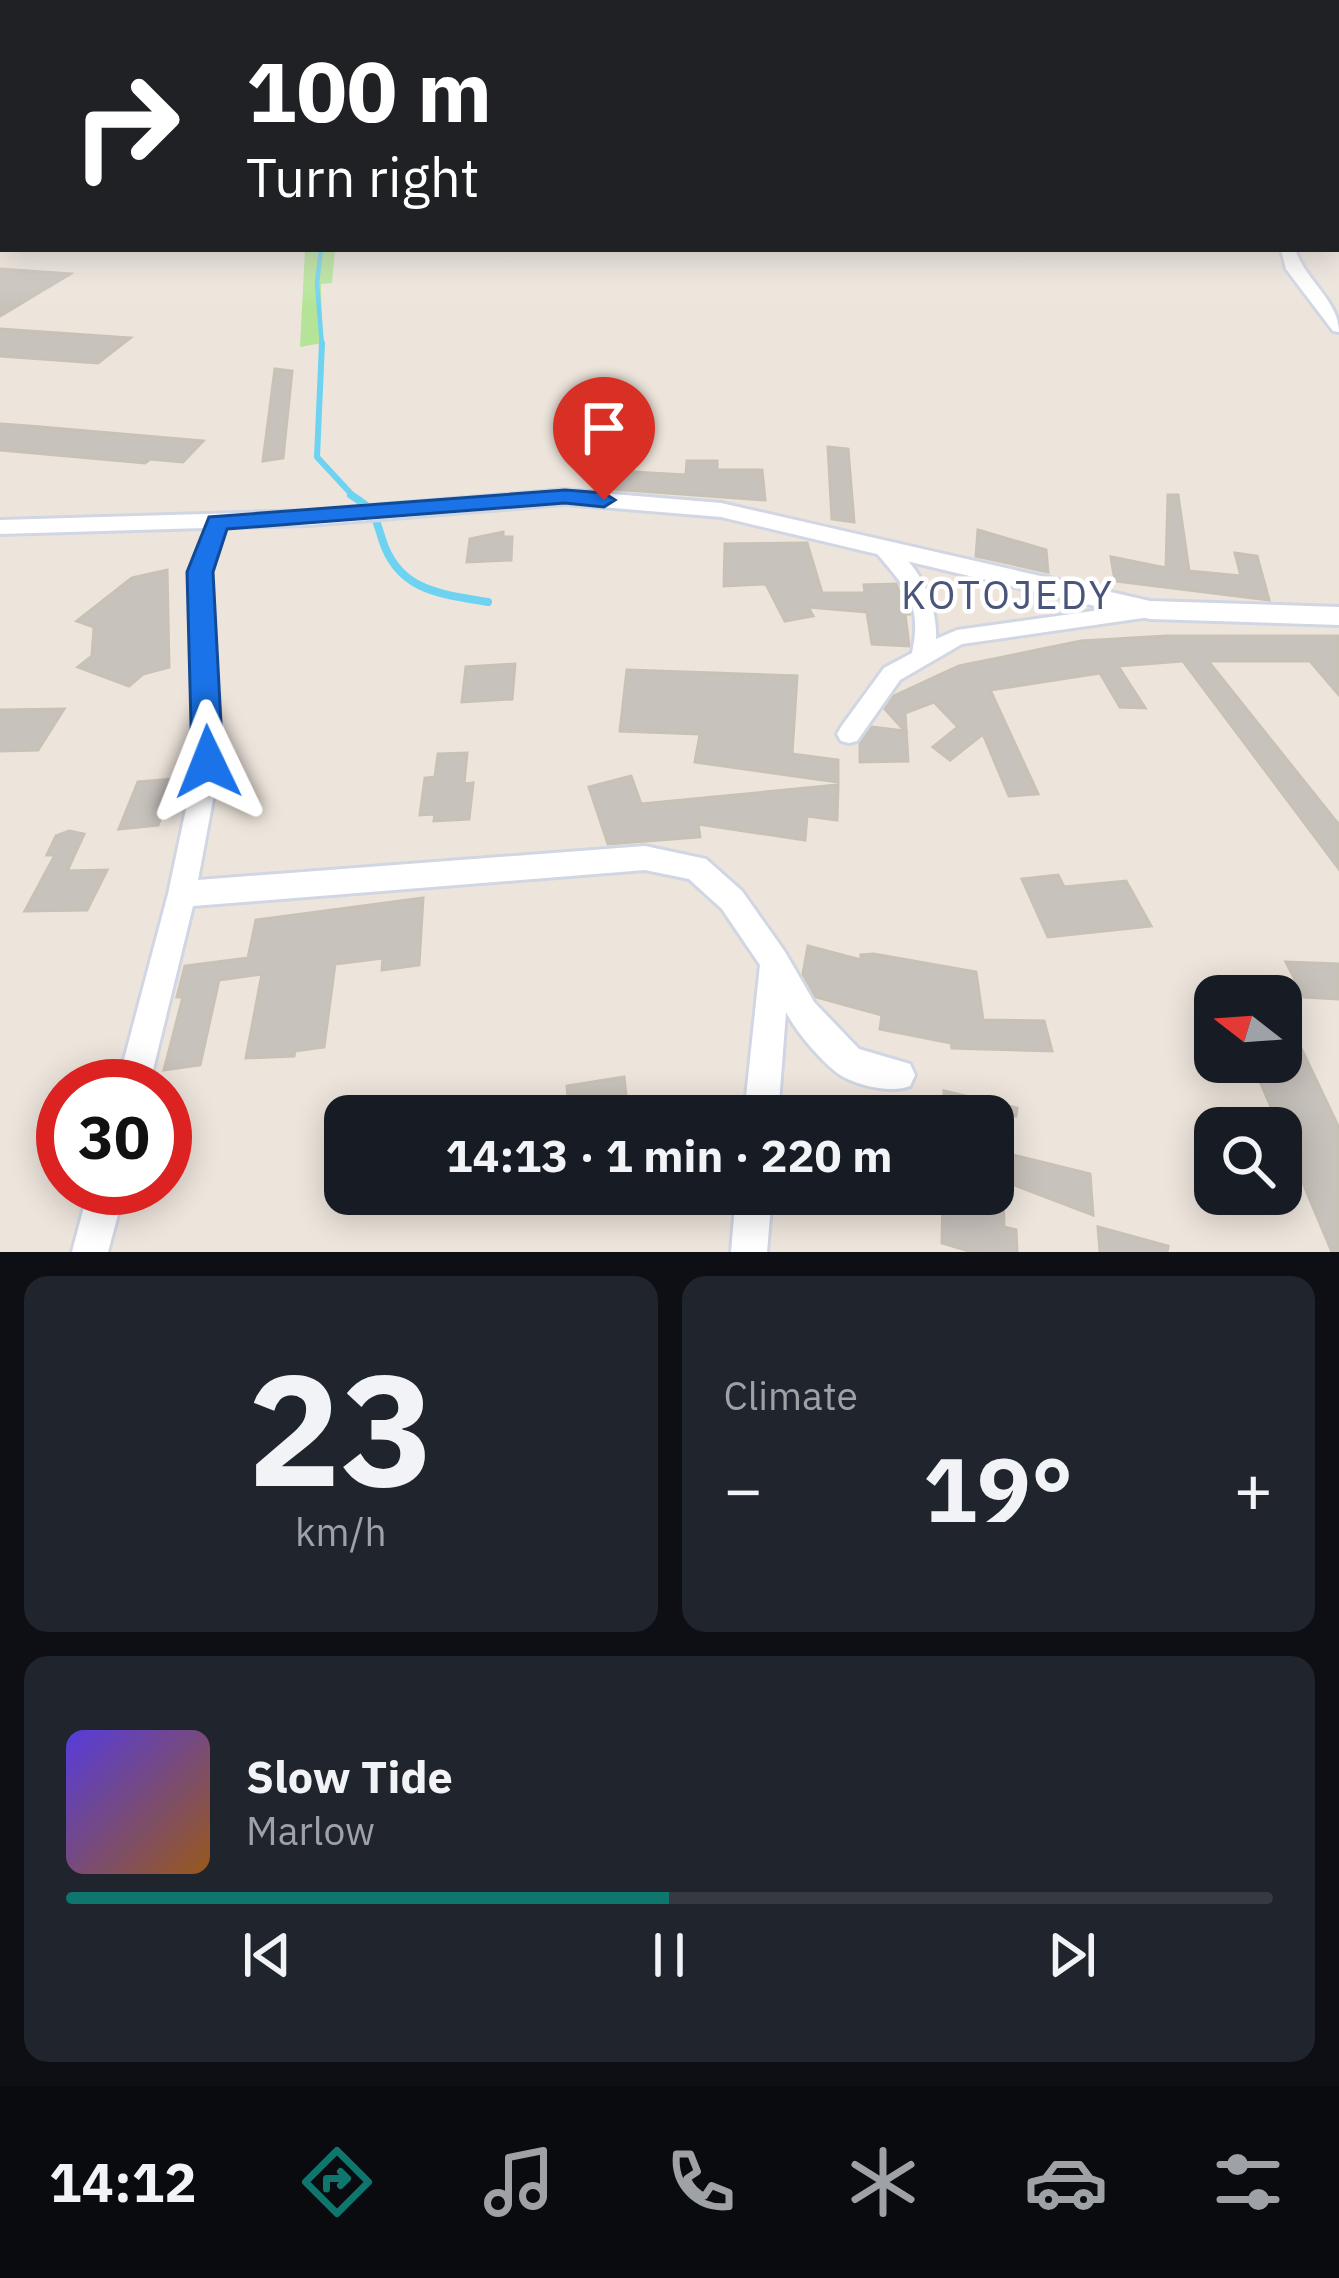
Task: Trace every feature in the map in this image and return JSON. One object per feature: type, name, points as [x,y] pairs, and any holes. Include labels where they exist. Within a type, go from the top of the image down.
[{"type":"main road","points":[[1289,252],[1294,269],[1339,327]]},
{"type":"main road","points":[[0,527],[331,517],[565,496],[721,509],[1150,610],[1339,616]]},
{"type":"street","points":[[140,1059],[182,894],[208,762],[200,572],[218,523]]},
{"type":"street","points":[[879,545],[916,583],[931,626],[922,657]]},
{"type":"street","points":[[849,734],[892,674],[957,637],[1150,610]]},
{"type":"street","points":[[182,894],[645,858],[696,868],[732,900],[775,962],[802,1013],[850,1063],[898,1075]]},
{"type":"street","points":[[763,1095],[775,962]]},
{"type":"street","points":[[90,1252],[100,1215]]},
{"type":"street","points":[[748,1252],[752,1215]]},
{"type":"green space","points":[[305,252],[335,252],[332,283],[321,284],[322,343],[300,347]]},
{"type":"building","points":[[0,269],[70,274],[0,316]]},
{"type":"building","points":[[0,329],[130,338],[98,363],[0,356]]},
{"type":"building","points":[[275,369],[292,371],[283,458],[263,461]]},
{"type":"building","points":[[0,424],[203,441],[183,462],[150,459],[145,463],[0,450]]},
{"type":"building","points":[[828,447],[848,449],[854,522],[832,519]]},
{"type":"building","points":[[687,461],[717,461],[717,470],[762,470],[765,500],[599,488],[600,470],[686,475]]},
{"type":"building","points":[[1168,495],[1178,495],[1189,571],[1241,576],[1235,553],[1257,556],[1269,600],[1115,581],[1111,557],[1166,568]]},
{"type":"building","points":[[978,530],[1046,550],[1048,572],[976,556]]},
{"type":"building","points":[[503,532],[503,537],[512,537],[511,560],[467,562],[470,539]]},
{"type":"building","points":[[807,543],[822,593],[865,593],[864,585],[896,584],[909,614],[905,614],[909,646],[872,644],[867,612],[808,607],[813,616],[785,621],[766,584],[724,586],[725,544]]},
{"type":"building","points":[[167,570],[169,667],[143,674],[129,686],[78,667],[92,656],[94,627],[77,621],[132,578]]},
{"type":"building","points":[[1339,636],[1339,695],[1310,661],[1208,661],[1339,825],[1339,869],[1183,661],[1118,666],[1145,708],[1120,707],[1100,673],[990,690],[1038,794],[1009,796],[983,734],[950,760],[933,747],[958,727],[934,702],[905,713],[908,761],[860,762],[860,744],[872,727],[905,731],[885,709],[894,696],[959,666],[1081,641]]},
{"type":"building","points":[[515,664],[512,699],[462,702],[466,667]]},
{"type":"building","points":[[627,670],[797,676],[792,754],[838,760],[838,782],[695,762],[700,734],[620,731]]},
{"type":"building","points":[[64,709],[38,750],[0,751],[0,710]]},
{"type":"building","points":[[467,753],[464,784],[473,783],[469,819],[434,821],[435,814],[420,815],[425,778],[435,777],[438,754]]},
{"type":"building","points":[[631,776],[641,804],[838,785],[837,820],[807,816],[805,840],[698,824],[700,837],[608,844],[589,787]]},
{"type":"building","points":[[175,779],[158,825],[119,829],[138,782]]},
{"type":"building","points":[[69,831],[84,834],[67,871],[107,870],[87,910],[25,911],[55,855],[47,855],[56,836]]},
{"type":"building","points":[[1058,875],[1064,887],[1126,881],[1151,926],[1048,937],[1022,879]]},
{"type":"building","points":[[423,898],[419,965],[382,970],[383,958],[335,964],[324,1047],[295,1051],[294,1056],[246,1058],[262,974],[219,980],[200,1065],[192,1066],[192,1059],[167,1059],[183,997],[177,997],[185,966],[248,958],[256,920]]},
{"type":"building","points":[[808,946],[861,960],[861,955],[874,954],[976,972],[983,1020],[1044,1021],[1052,1051],[952,1048],[951,1043],[880,1029],[882,1015],[816,997],[803,974]]},
{"type":"building","points":[[1286,962],[1339,964],[1339,999],[1304,997],[1302,975],[1293,975]]},
{"type":"building","points":[[1302,1050],[1339,1128],[1339,1252],[1332,1252],[1302,1181],[1302,1107],[1271,1107],[1261,1083],[1302,1083]]},
{"type":"building","points":[[624,1077],[626,1095],[568,1095],[567,1086]]},
{"type":"building","points":[[1014,1155],[1090,1174],[1093,1215],[1014,1185]]},
{"type":"building","points":[[943,1215],[1004,1215],[1004,1227],[1016,1230],[1017,1252],[972,1252],[942,1243]]},
{"type":"building","points":[[1098,1227],[1168,1246],[1167,1252],[1100,1252]]},
{"type":"waterway","points":[[321,252],[317,283],[322,345]]},
{"type":"waterway","points":[[322,345],[317,457],[355,498]]},
{"type":"waterway","points":[[351,495],[355,498]]},
{"type":"waterway","points":[[355,498],[372,512],[389,556],[410,580],[438,592],[488,602]]},
{"type":"district","name":"KOTOJEDY","points":[[1008,594]]},
{"type":"route","points":[[208,762],[200,572],[218,523],[565,496],[604,500]]}]
